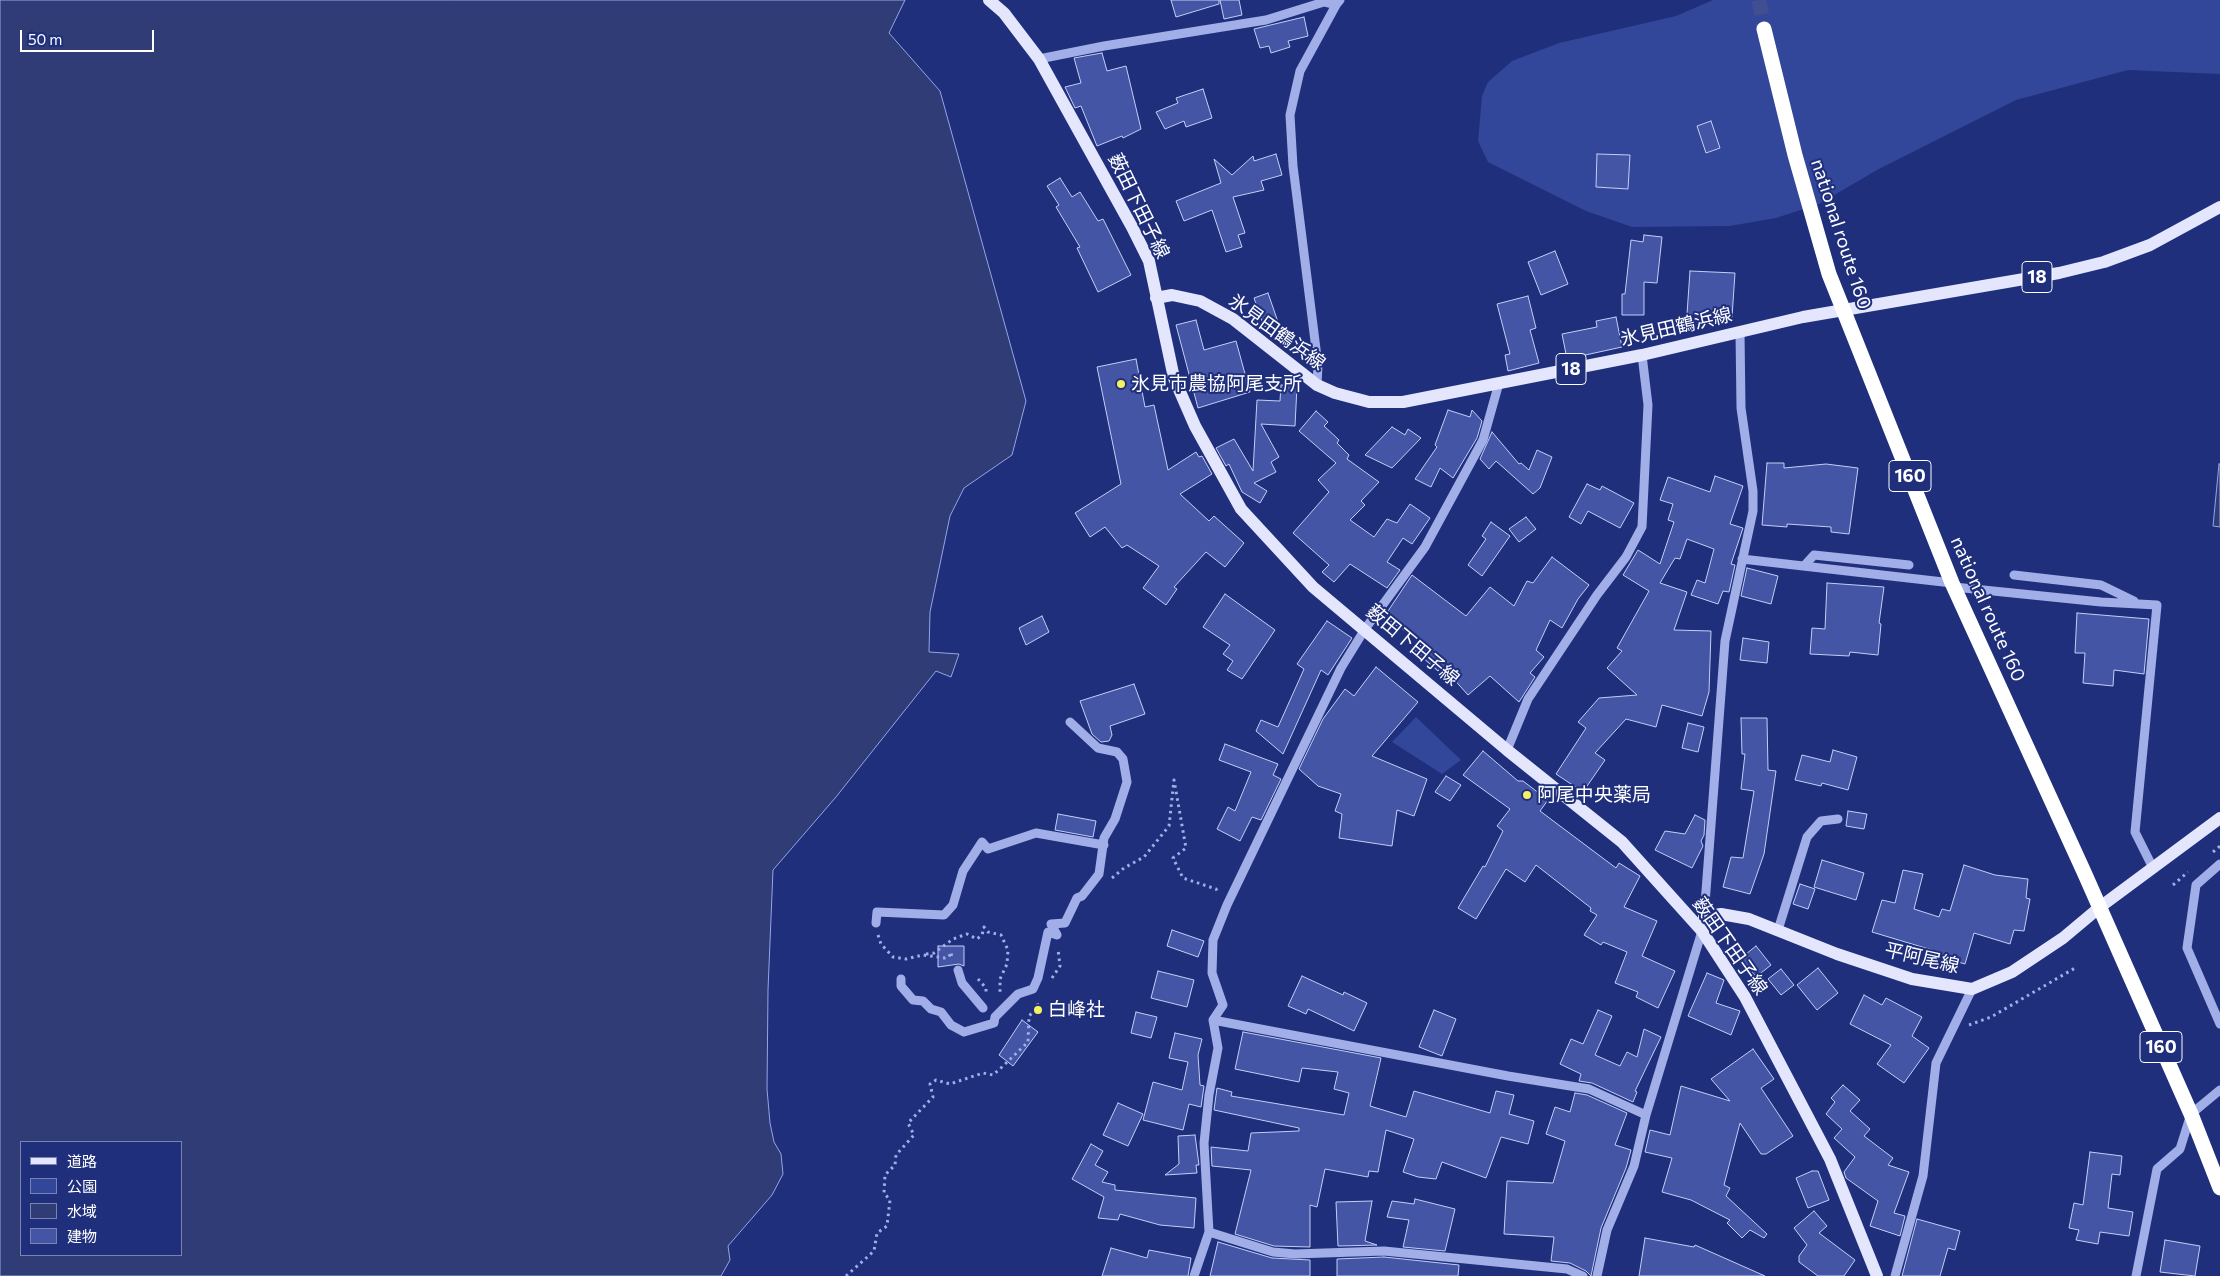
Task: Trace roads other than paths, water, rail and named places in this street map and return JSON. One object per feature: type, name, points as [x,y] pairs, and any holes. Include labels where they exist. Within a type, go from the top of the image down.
[{"type":"highway","name":"national route 160","points":[[1764,29],[1795,155],[1829,274],[1953,585],[2100,908],[2191,1114],[2220,1188]]},
{"type":"main road","name":"薮田下田子線","points":[[988,0],[1004,14],[1039,59],[1149,261],[1174,378],[1195,426],[1241,509],[1313,587],[1507,750],[1622,842],[1702,931],[1746,997],[1830,1159],[1877,1276]]},
{"type":"main road","name":"氷見田鶴浜線","points":[[1156,298],[1172,295],[1200,302],[1233,319],[1317,385],[1335,393],[1370,402],[1403,402],[1642,355],[1843,309],[2059,273],[2104,262],[2150,244],[2220,207]]},
{"type":"main road","name":"平阿尾線","points":[[1704,917],[1721,914],[1749,918],[1837,954],[1912,979],[1972,989],[2012,972],[2063,938],[2220,818]]},
{"type":"main road","points":[[1702,931],[1704,917]]},
{"type":"street","points":[[1039,59],[1104,46],[1266,20],[1324,2],[1338,2],[1300,71],[1290,115],[1294,174],[1318,365],[1317,385]]},
{"type":"street","points":[[1704,917],[1724,641],[1753,511],[1754,491],[1741,408],[1740,332]]},
{"type":"street","points":[[1507,750],[1528,699],[1597,595],[1626,557],[1642,528],[1648,405],[1642,355]]},
{"type":"street","points":[[1194,1276],[1209,1232],[1204,1143],[1208,1094],[1218,1048],[1212,1020],[1223,1005],[1212,973],[1213,940],[1227,905],[1341,668],[1365,629],[1425,547],[1483,440],[1499,383]]},
{"type":"street","points":[[1804,566],[1814,555],[1909,565]]},
{"type":"street","points":[[1742,559],[2100,602],[2158,605],[2135,832],[2153,868]]},
{"type":"street","points":[[2014,575],[2100,585],[2138,603]]},
{"type":"street","points":[[901,979],[901,986],[913,1000],[923,1001],[931,1009],[941,1012],[950,1025],[964,1032],[994,1023],[995,1017],[1018,994],[1033,988],[1038,978],[1048,932],[1058,935],[1051,924],[1065,923],[1077,898],[1082,896],[1100,874],[1104,838],[1115,819],[1127,782],[1123,759],[1117,752],[1098,748],[1070,722]]},
{"type":"street","points":[[1778,930],[1807,837],[1821,821],[1838,819]]},
{"type":"street","points":[[876,923],[878,912],[944,915],[953,905],[962,871],[982,842],[988,849],[1036,833],[1104,846]]},
{"type":"street","points":[[2220,864],[2196,885],[2187,948],[2220,1024]]},
{"type":"street","points":[[1596,1276],[1608,1230],[1634,1166],[1646,1115],[1702,931]]},
{"type":"street","points":[[958,970],[962,983],[983,1008]]},
{"type":"street","points":[[1895,1276],[1923,1176],[1936,1063],[1972,989]]},
{"type":"street","points":[[1212,1020],[1589,1089],[1646,1115]]},
{"type":"street","points":[[2136,1276],[2157,1169],[2180,1149],[2191,1114],[2220,1090]]},
{"type":"street","points":[[1209,1232],[1273,1252],[1295,1254],[1384,1251],[1567,1269],[1584,1276]]},
{"type":"water","points":[[0,0],[905,0],[889,33],[940,91],[1026,401],[1012,455],[964,488],[950,516],[930,612],[929,652],[959,654],[951,677],[936,671],[836,797],[773,870],[768,990],[767,1089],[770,1123],[774,1142],[781,1154],[783,1174],[772,1195],[728,1246],[730,1260],[721,1276],[0,1276]]},
{"type":"water","points":[[2220,464],[2220,527],[2213,526]]},
{"type":"tunnel","points":[[1759,0],[1764,29]]},
{"type":"place","name":"氷見市農協阿尾支所","points":[[1121,384]]},
{"type":"place","name":"阿尾中央薬局","points":[[1527,795]]},
{"type":"place","name":"白峰社","points":[[1038,1010]]}]
